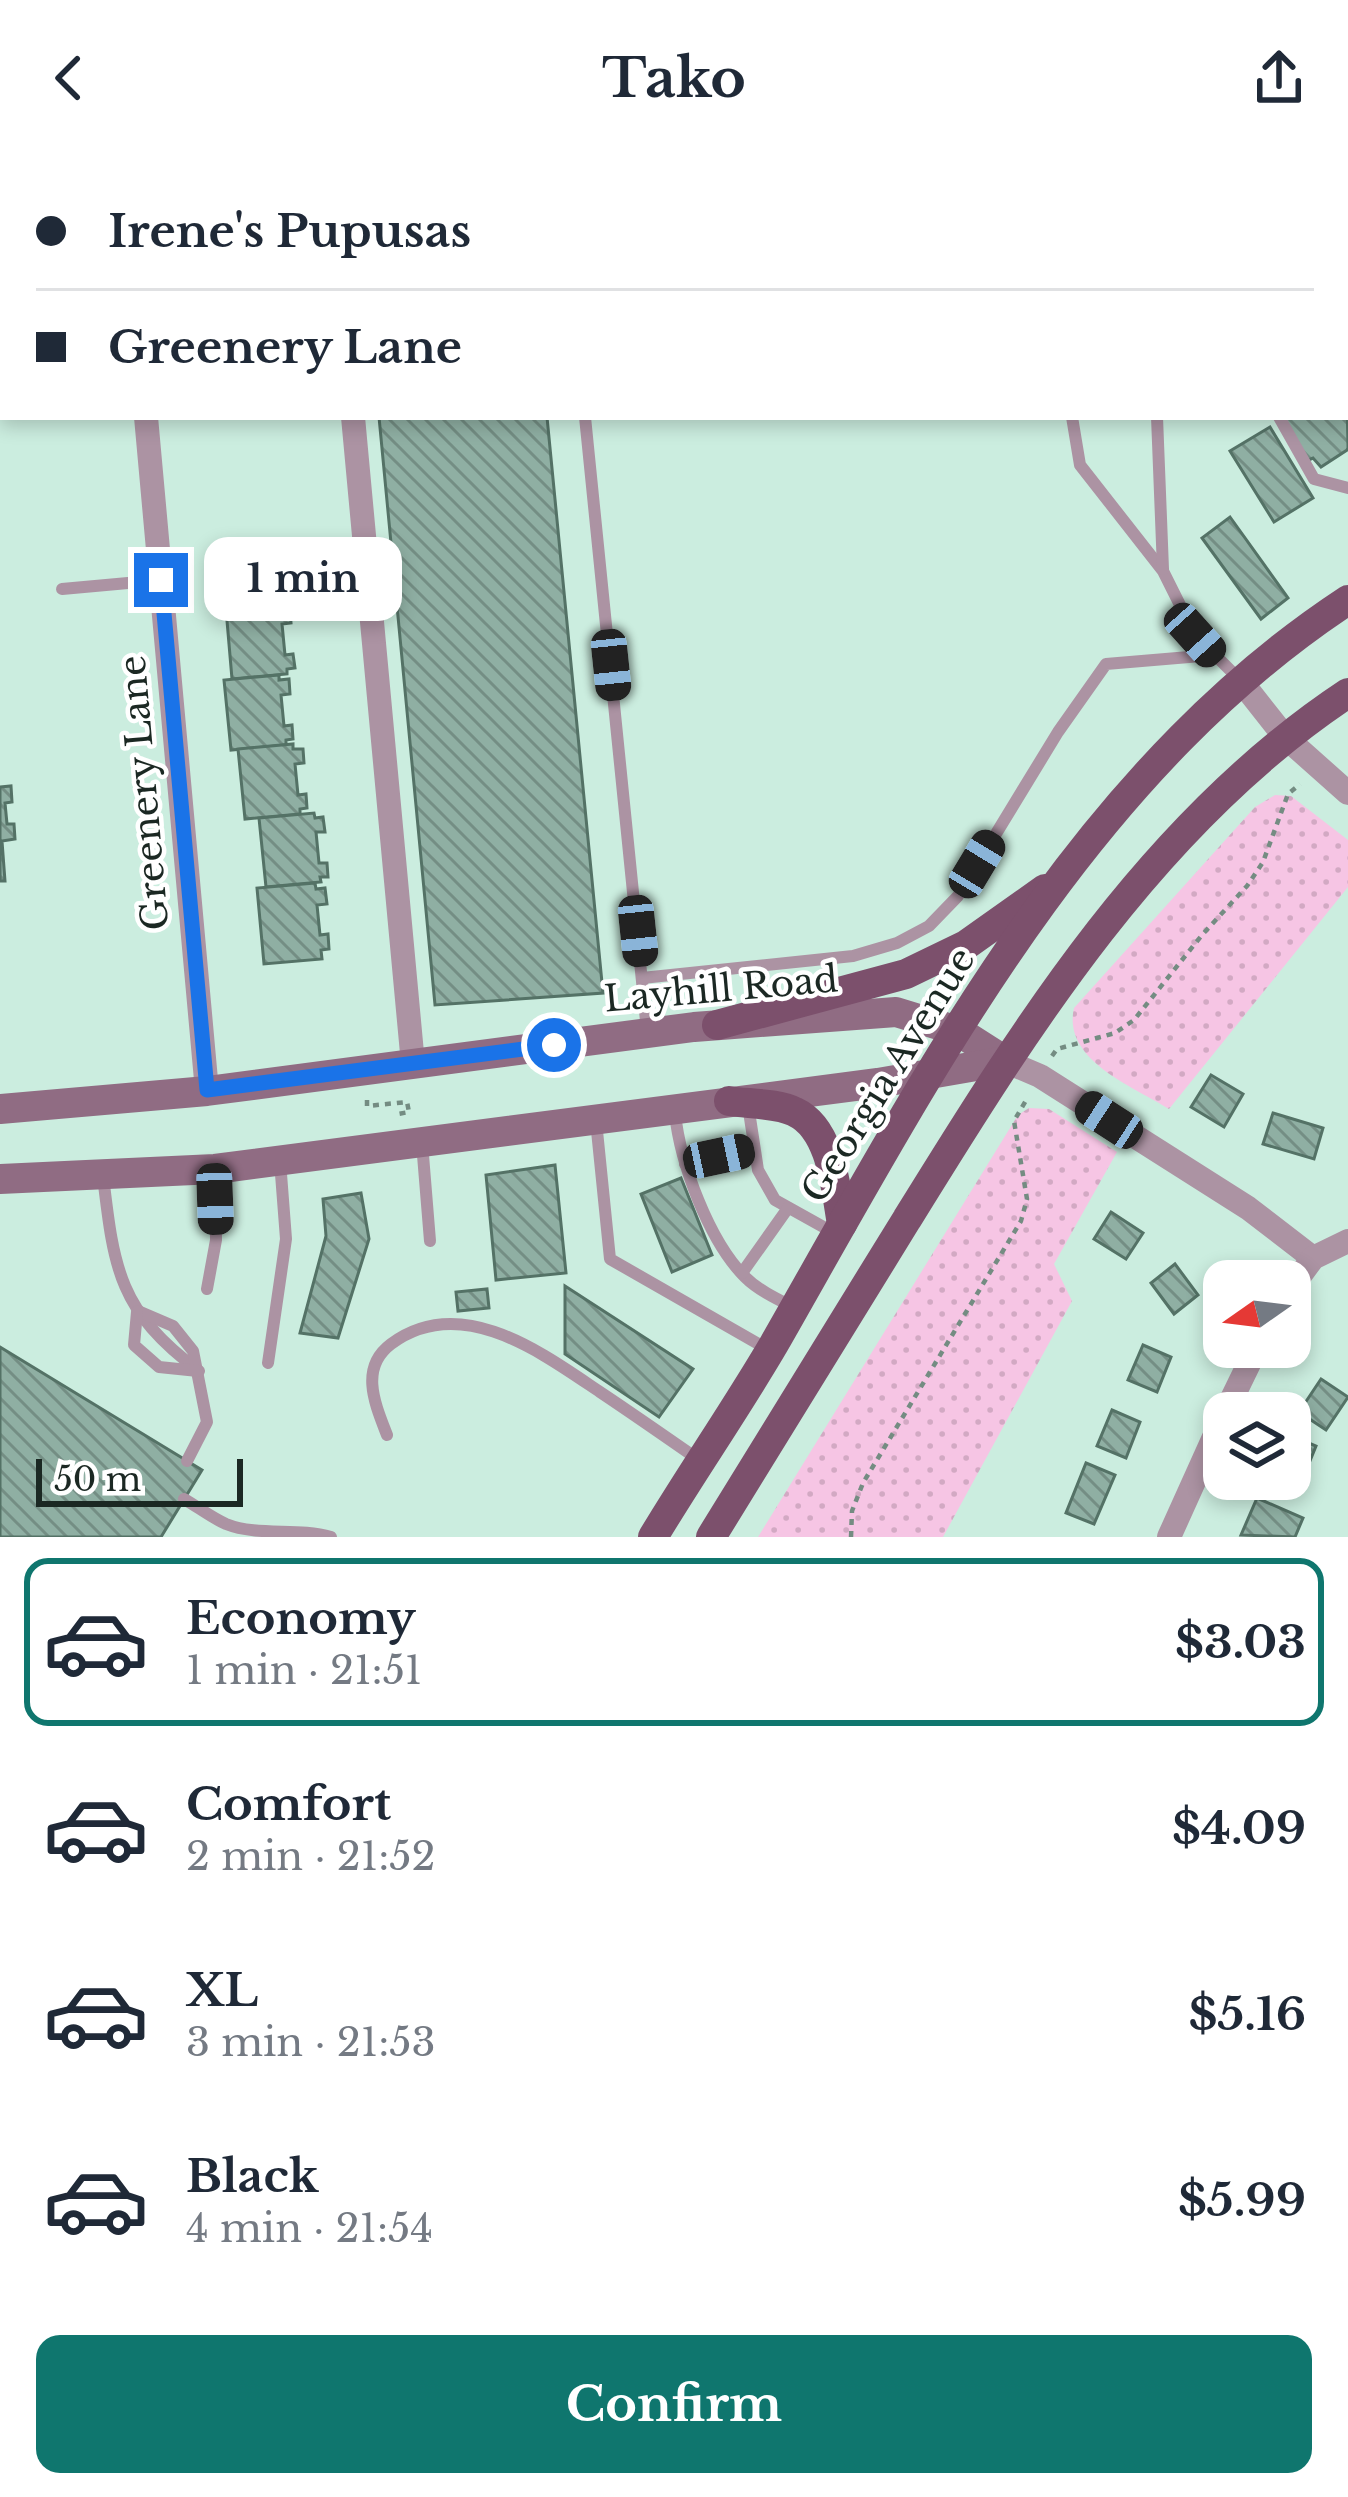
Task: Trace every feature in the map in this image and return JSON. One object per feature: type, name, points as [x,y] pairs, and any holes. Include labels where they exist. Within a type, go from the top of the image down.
[{"type":"main road","name":"Georgia Avenue","points":[[653,1537],[770,1351],[930,1075],[1059,878],[1155,766],[1240,680],[1348,600]]},
{"type":"main road","points":[[711,1537],[1005,1061],[1117,911],[1169,849],[1285,737],[1348,693]]},
{"type":"main road","points":[[717,1025],[906,974],[966,945],[1059,878]]},
{"type":"main road","name":"Layhill Road","points":[[0,1109],[207,1090],[717,1025],[896,1012],[958,1031],[1005,1061]]},
{"type":"main road","points":[[0,1179],[214,1168],[738,1103],[1005,1061]]},
{"type":"main road","points":[[738,1103],[796,1112],[815,1131],[827,1156],[839,1229]]},
{"type":"street","name":"Greenery Lane","points":[[146,420],[207,1090]]},
{"type":"street","points":[[353,420],[413,1064]]},
{"type":"street","points":[[1240,680],[1285,737],[1348,793]]},
{"type":"street","points":[[1005,1061],[1040,1076],[1248,1208],[1313,1258]]},
{"type":"street","points":[[1311,1261],[1348,1240]]},
{"type":"street","points":[[1169,1537],[1203,1461]]},
{"type":"lane","points":[[585,420],[647,1033]]},
{"type":"lane","points":[[1072,420],[1080,465],[1163,571],[1195,635],[1240,680]]},
{"type":"lane","points":[[1157,420],[1163,571]]},
{"type":"lane","points":[[1281,420],[1314,479],[1348,488]]},
{"type":"lane","points":[[62,590],[161,580]]},
{"type":"lane","points":[[642,978],[853,956],[897,944],[929,926],[958,896],[1058,732],[1106,664],[1213,655]]},
{"type":"lane","points":[[738,1103],[758,1169],[775,1200],[839,1229]]},
{"type":"lane","points":[[675,1108],[685,1164],[723,1250],[742,1273],[794,1307]]},
{"type":"lane","points":[[596,1118],[610,1259],[770,1351]]},
{"type":"lane","points":[[422,1142],[430,1241]]},
{"type":"lane","points":[[685,1164],[754,1149]]},
{"type":"lane","points":[[268,1363],[286,1239],[280,1160]]},
{"type":"lane","points":[[207,1288],[216,1240],[214,1168]]},
{"type":"lane","points":[[103,1174],[114,1261],[124,1290],[145,1324],[199,1371],[207,1421],[188,1461]]},
{"type":"lane","points":[[742,1273],[788,1208]]},
{"type":"lane","points":[[137,1310],[134,1345],[159,1366],[199,1371]]},
{"type":"lane","points":[[387,1435],[373,1398],[371,1375],[380,1352],[402,1336],[437,1326],[469,1324],[526,1343],[700,1460]]},
{"type":"lane","points":[[184,1499],[228,1525],[262,1531],[308,1530],[331,1537]]},
{"type":"path","points":[[851,1537],[852,1511],[863,1483],[1021,1221],[1027,1198],[1014,1121],[1040,1076],[1057,1048],[1115,1033],[1143,1011],[1202,934],[1247,886],[1274,838],[1288,794]]},
{"type":"path","points":[[367,1098],[368,1106],[407,1102],[409,1112],[389,1116]]},
{"type":"shaded area","points":[[1275,795],[1291,796],[1348,840],[1348,887],[1169,1109],[1089,1057],[1073,1026],[1074,1008],[1255,807]]},
{"type":"shaded area","points":[[1029,1108],[1049,1109],[1117,1152],[1054,1264],[1072,1301],[943,1537],[758,1537],[1018,1115]]},
{"type":"building","points":[[379,420],[547,420],[603,993],[435,1005]]},
{"type":"building","points":[[1282,420],[1347,420],[1347,450],[1321,467],[1313,458],[1306,461]]},
{"type":"building","points":[[1270,427],[1313,498],[1274,522],[1230,451]]},
{"type":"building","points":[[1230,517],[1288,598],[1261,619],[1202,538]]},
{"type":"building","points":[[276,564],[276,570],[285,569],[286,582],[278,583],[280,604],[226,609],[222,569]]},
{"type":"building","points":[[280,604],[281,609],[290,609],[291,623],[282,624],[285,655],[293,654],[295,668],[287,669],[287,674],[232,679],[226,609]]},
{"type":"building","points":[[279,675],[279,680],[289,679],[290,694],[281,695],[284,726],[292,725],[293,739],[286,740],[286,745],[231,750],[224,680]]},
{"type":"building","points":[[293,744],[293,749],[303,749],[304,763],[295,764],[298,795],[306,794],[307,808],[300,809],[300,814],[245,819],[238,749]]},
{"type":"building","points":[[11,786],[12,802],[5,803],[7,824],[14,824],[15,839],[2,841],[5,881],[0,881],[0,787]]},
{"type":"building","points":[[314,813],[315,818],[323,817],[325,832],[316,832],[319,863],[327,863],[328,877],[320,877],[321,882],[266,887],[259,818]]},
{"type":"building","points":[[315,883],[316,889],[325,888],[327,904],[317,905],[320,935],[328,934],[329,949],[321,950],[322,959],[264,964],[257,888]]},
{"type":"building","points":[[1211,1075],[1243,1094],[1224,1127],[1191,1107]]},
{"type":"building","points":[[1273,1113],[1323,1128],[1314,1159],[1263,1144]]},
{"type":"building","points":[[555,1165],[566,1273],[496,1280],[486,1175]]},
{"type":"building","points":[[681,1178],[712,1255],[672,1272],[641,1194]]},
{"type":"building","points":[[361,1193],[369,1239],[338,1338],[300,1333],[326,1236],[323,1199]]},
{"type":"building","points":[[1111,1212],[1143,1233],[1126,1259],[1094,1239]]},
{"type":"building","points":[[1175,1264],[1198,1295],[1174,1314],[1151,1283]]},
{"type":"building","points":[[565,1286],[693,1369],[659,1417],[565,1354]]},
{"type":"building","points":[[487,1289],[489,1308],[458,1311],[456,1292]]},
{"type":"building","points":[[1143,1345],[1171,1357],[1157,1392],[1128,1380]]},
{"type":"building","points":[[0,1347],[202,1470],[161,1537],[0,1537]]},
{"type":"building","points":[[1321,1379],[1348,1397],[1326,1430],[1311,1420],[1311,1394]]},
{"type":"building","points":[[1112,1410],[1140,1422],[1126,1458],[1097,1446]]},
{"type":"building","points":[[1086,1463],[1115,1475],[1094,1524],[1066,1513]]},
{"type":"building","points":[[1256,1500],[1303,1518],[1295,1537],[1241,1535]]},
{"type":"route","points":[[161,580],[207,1090],[554,1045]]}]
